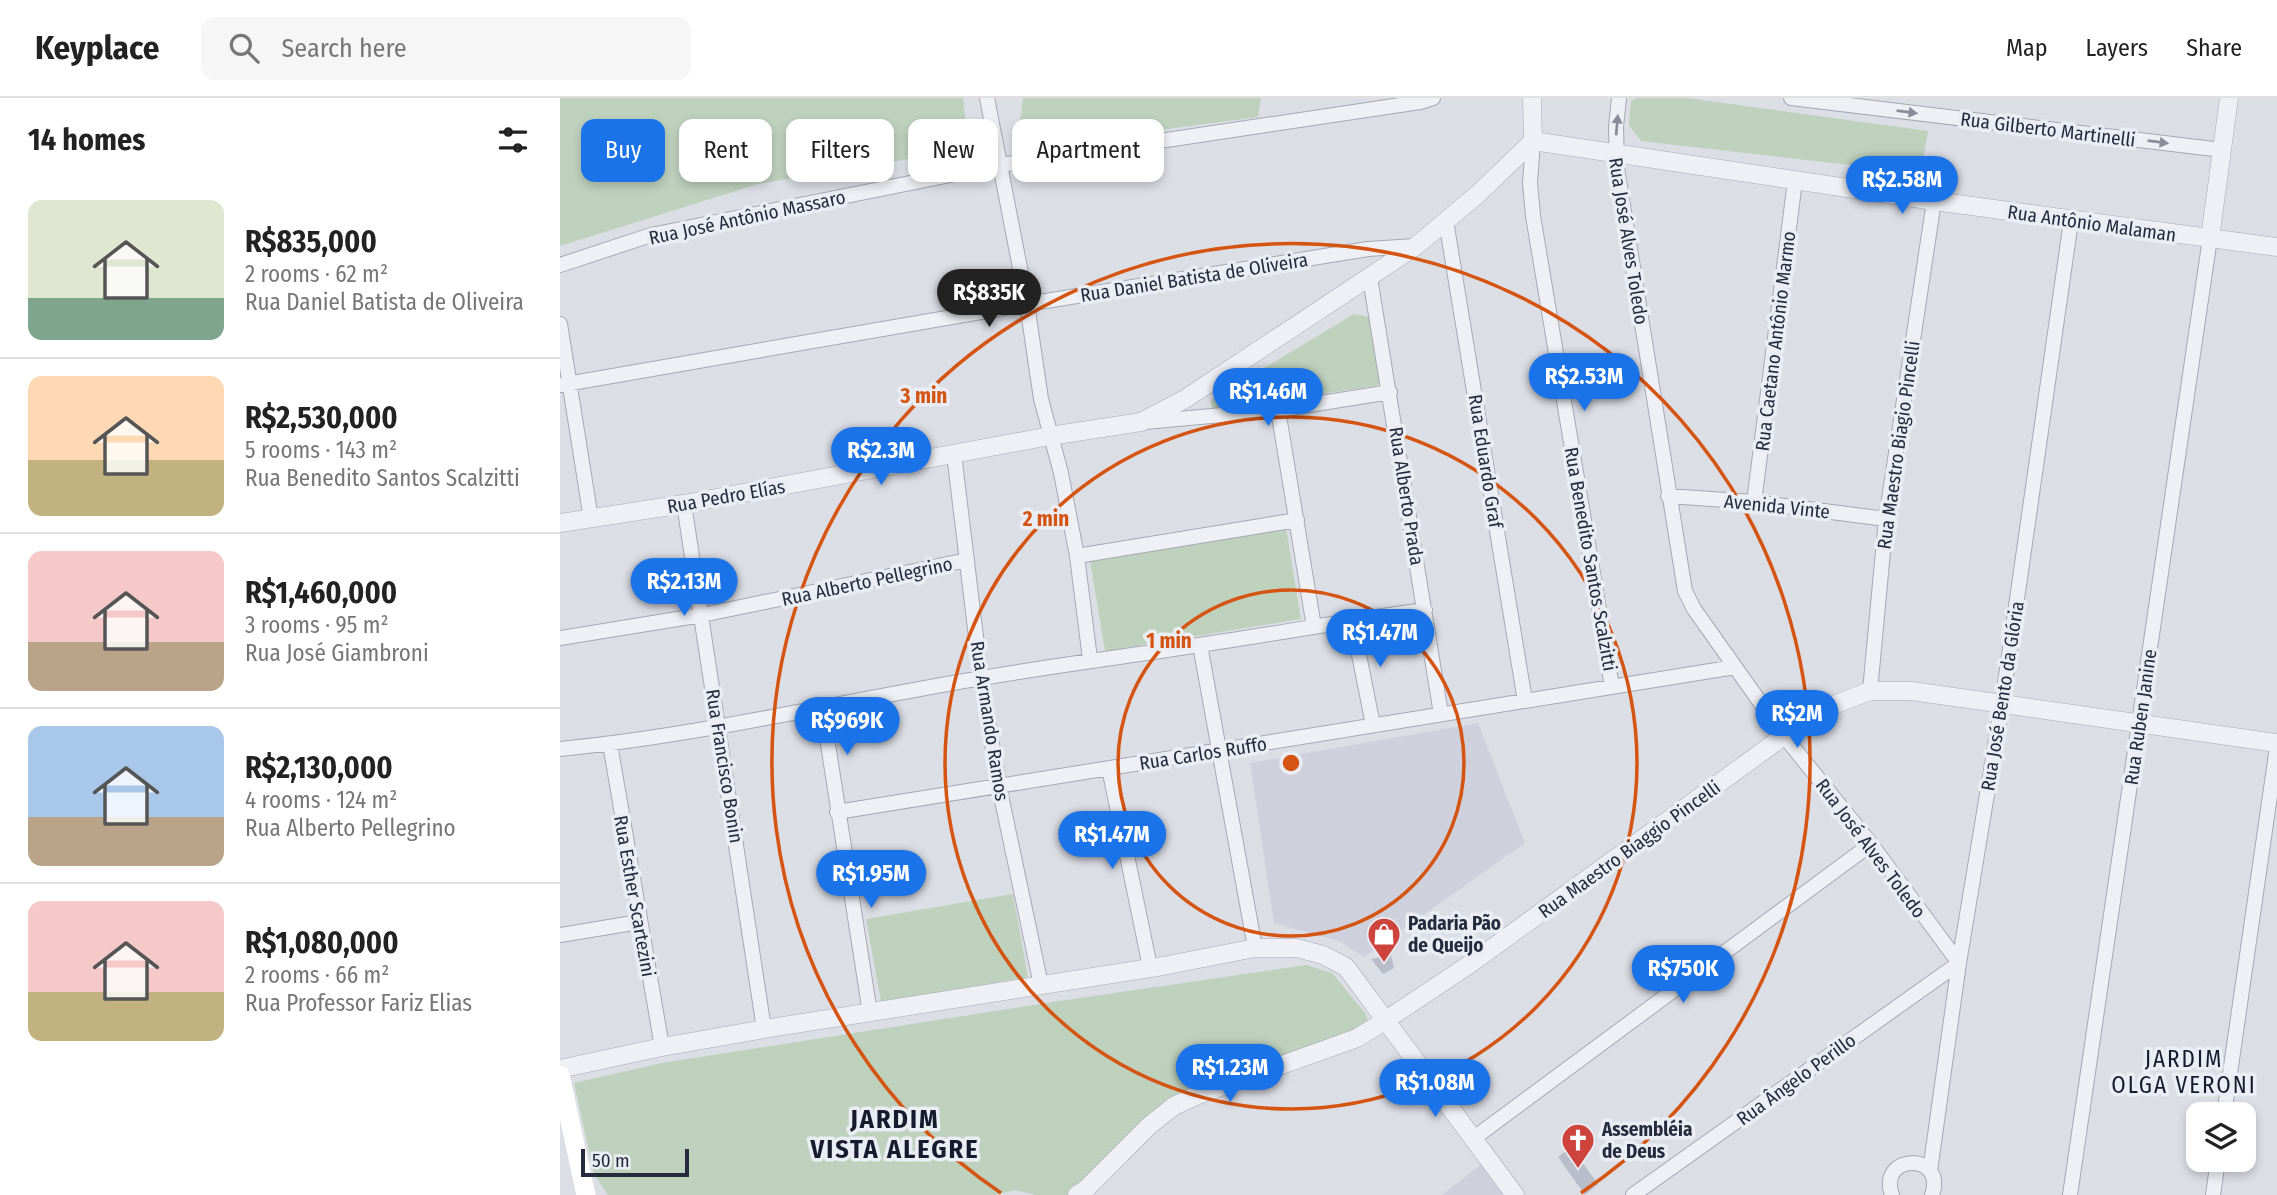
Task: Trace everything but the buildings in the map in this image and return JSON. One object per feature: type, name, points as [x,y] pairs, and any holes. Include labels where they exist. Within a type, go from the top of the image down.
[{"type":"main road","points":[[560,1075],[563,1104],[586,1195]]},
{"type":"main road","points":[[582,1174],[593,1195]]},
{"type":"street","points":[[987,98],[1027,304],[1041,399],[1061,473],[1077,556],[1090,659]]},
{"type":"street","name":"Rua José Antônio Massaro","points":[[560,265],[651,235],[1000,165],[1420,103],[1433,98]]},
{"type":"street","name":"Rua Benedito Santos Scalzitti","points":[[1532,98],[1530,183],[1533,216],[1612,687]]},
{"type":"street","name":"Rua José Alves Toledo","points":[[1619,98],[1615,152],[1685,591],[1694,609],[1784,736],[1871,844],[1959,963]]},
{"type":"street","name":"Rua Gilberto Martinelli","points":[[1791,98],[2221,150]]},
{"type":"street","points":[[2210,238],[2229,98]]},
{"type":"street","name":"Rua Antônio Malaman","points":[[1533,141],[2071,221],[2277,247]]},
{"type":"street","name":"Rua Pedro Elías","points":[[1140,422],[1185,399],[1416,246],[1478,194],[1533,141]]},
{"type":"street","name":"Rua Caetano Antônio Marmo","points":[[1754,502],[1795,181]]},
{"type":"street","name":"Rua Maestro Biagio Pincelli","points":[[1870,691],[1886,519],[1934,201]]},
{"type":"street","name":"Rua Eduardo Graf","points":[[1447,221],[1525,701]]},
{"type":"street","name":"Rua José Bento da Glória","points":[[1936,1194],[1930,1171],[1959,963],[2003,704],[2071,221]]},
{"type":"street","name":"Rua Ruben Janine","points":[[2070,1195],[2210,238]]},
{"type":"street","name":"Rua Daniel Batista de Oliveira","points":[[565,384],[1027,304],[1368,249],[1416,246]]},
{"type":"street","name":"Rua Alberto Prada","points":[[1370,278],[1441,715]]},
{"type":"street","points":[[560,324],[565,384],[591,519]]},
{"type":"street","name":"Rua Pedro Elías","points":[[560,523],[684,504],[1050,436],[1140,422],[1278,410],[1390,392]]},
{"type":"street","points":[[1278,410],[1314,626]]},
{"type":"street","name":"Rua Armando Ramos","points":[[954,454],[981,678],[999,786],[1041,985]]},
{"type":"street","name":"Avenida Vinte","points":[[1668,496],[1754,502],[1886,519]]},
{"type":"street","name":"Rua Francisco Bonin","points":[[684,504],[764,1028]]},
{"type":"street","points":[[1077,556],[1297,520]]},
{"type":"street","name":"Rua Alberto Pellegrino","points":[[560,638],[702,615],[967,560]]},
{"type":"street","points":[[560,749],[719,727],[1090,659],[1425,610]]},
{"type":"street","points":[[1352,620],[1373,725]]},
{"type":"street","points":[[1200,645],[1255,948]]},
{"type":"street","name":"Rua Carlos Ruffo","points":[[838,812],[1735,667]]},
{"type":"street","name":"Rua Maestro Biaggio Pincelli","points":[[1077,1195],[1150,1125],[1174,1107],[1198,1095],[1357,1038],[1470,964],[1784,736],[1831,706],[1870,691],[1912,691],[2140,722],[2277,745]]},
{"type":"street","points":[[822,706],[870,1013]]},
{"type":"street","name":"Rua Esther Scartezini","points":[[610,744],[662,1047]]},
{"type":"street","points":[[2226,1102],[2277,745]]},
{"type":"street","points":[[1109,768],[1150,967]]},
{"type":"street","points":[[1474,1138],[1871,844]]},
{"type":"street","points":[[560,935],[639,922]]},
{"type":"street","points":[[560,1069],[764,1028],[1163,966],[1255,948],[1297,948],[1323,955],[1346,967],[1515,1195]]},
{"type":"street","name":"Rua Ângelo Perillo","points":[[1633,1195],[1959,963]]},
{"type":"street","points":[[1891,1194],[1890,1179],[1904,1164],[1918,1163],[1930,1171]]},
{"type":"street","points":[[2213,1195],[2216,1172]]},
{"type":"shaded area","points":[[1478,723],[1525,843],[1364,957],[1339,941],[1274,923],[1250,763]]},
{"type":"shaded area","points":[[1484,1162],[1506,1195],[1442,1195]]},
{"type":"green space","points":[[560,98],[963,98],[965,119],[908,119],[908,159],[894,161],[894,119],[786,119],[786,179],[772,182],[772,119],[679,119],[679,182],[770,182],[560,246]]},
{"type":"green space","points":[[1023,98],[1261,98],[1258,117],[1164,130],[1164,119],[1020,119]]},
{"type":"green space","points":[[1636,98],[1687,98],[1928,131],[1921,173],[1641,141],[1629,125],[1631,101]]},
{"type":"green space","points":[[1354,314],[1369,317],[1380,385],[1212,411],[1211,400]]},
{"type":"green space","points":[[1285,522],[1301,619],[1105,651],[1089,555]]},
{"type":"green space","points":[[1013,894],[1028,977],[881,1002],[866,919]]},
{"type":"green space","points":[[1306,965],[1332,973],[1366,1014],[1368,1022],[1363,1031],[1194,1086],[1167,1099],[1067,1195],[1036,1195],[1015,1190],[996,1195],[608,1195],[594,1174],[574,1083],[662,1063]]},
{"type":"place","name":"Padaria Pão de Queijo","points":[[1384,964]]},
{"type":"place","name":"Assembléia de Deus","points":[[1578,1170]]},
{"type":"district","name":"JARDIM OLGA VERONI","points":[[2184,1072]]},
{"type":"district","name":"JARDIM VISTA ALEGRE","points":[[895,1134]]}]
